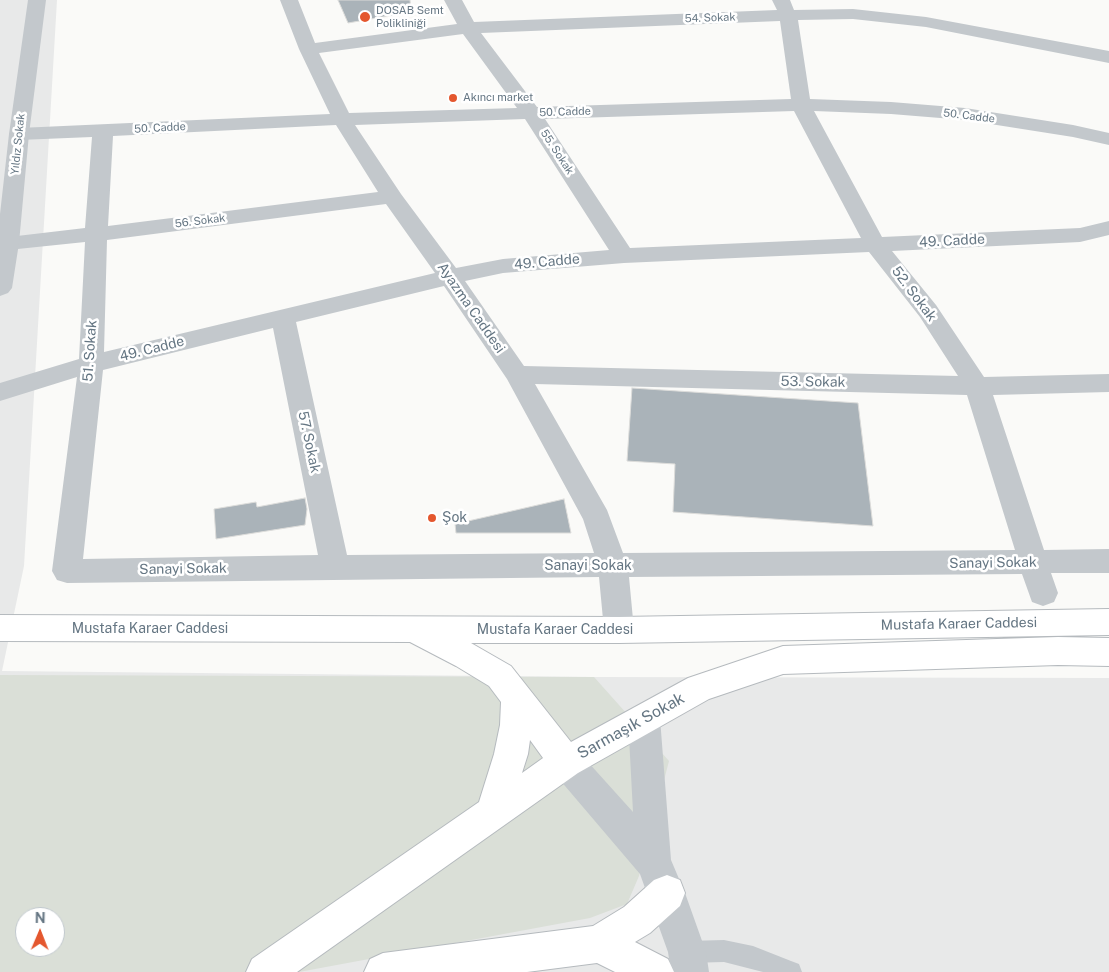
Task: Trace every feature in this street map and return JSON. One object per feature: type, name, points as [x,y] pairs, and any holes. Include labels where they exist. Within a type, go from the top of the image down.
[{"type":"main road","name":"Mustafa Karaer Caddesi","points":[[0,628],[618,630],[1109,622]]},
{"type":"main road","points":[[414,630],[468,656],[500,676],[566,762]]},
{"type":"main road","name":"Sarmaşık Sokak","points":[[265,972],[566,762],[699,688],[783,660],[1058,651],[1109,652]]},
{"type":"main road","points":[[493,813],[512,754],[517,697]]},
{"type":"main road","points":[[383,972],[599,944],[637,920],[660,877]]},
{"type":"main road","points":[[599,944],[655,972]]},
{"type":"street","name":"Yıldız Sokak","points":[[0,288],[8,243],[19,134],[40,0]]},
{"type":"street","name":"Ayazma Caddesi","points":[[289,0],[308,49],[342,120],[392,197],[517,375],[597,518],[613,566],[618,630]]},
{"type":"street","name":"55. Sokak","points":[[453,0],[468,28],[531,113],[624,256]]},
{"type":"street","name":"54. Sokak","points":[[308,49],[468,28],[784,7],[926,22],[1109,57]]},
{"type":"street","name":"52. Sokak","points":[[784,7],[801,104],[875,244],[928,311],[977,386],[1043,592]]},
{"type":"street","name":"50. Cadde","points":[[19,134],[342,120],[801,104],[966,114],[1073,131],[1109,139]]},
{"type":"street","name":"51. Sokak","points":[[67,571],[90,364],[103,130]]},
{"type":"street","name":"56. Sokak","points":[[8,243],[96,234],[392,197]]},
{"type":"street","name":"49. Cadde","points":[[0,392],[90,364],[283,316],[503,266],[624,256],[1080,234],[1109,228]]},
{"type":"street","name":"57. Sokak","points":[[283,316],[335,567]]},
{"type":"street","name":"53. Sokak","points":[[517,375],[977,386],[1109,383]]},
{"type":"street","name":"Sanayi Sokak","points":[[67,571],[1109,560]]},
{"type":"street","points":[[644,718],[660,877],[688,962]]},
{"type":"street","points":[[566,762],[660,877]]},
{"type":"lane","points":[[688,962],[724,951],[753,957],[791,972]]},
{"type":"shaded area","points":[[0,0],[57,0],[24,566],[2,671],[594,677],[1109,678],[1109,972],[0,972]]},
{"type":"shaded area","points":[[0,675],[594,677],[669,761],[639,876],[627,904],[590,918],[299,972],[0,972]]},
{"type":"building","name":"DOSAB Semt Polikliniği","points":[[338,0],[410,0],[411,12],[348,23]]},
{"type":"building","points":[[632,388],[858,403],[873,526],[673,512],[675,464],[627,461]]},
{"type":"building","points":[[305,498],[307,509],[305,525],[216,539],[214,509],[256,502],[257,507]]},
{"type":"building","points":[[564,499],[571,533],[456,533],[455,524]]},
{"type":"place","name":"DOSAB Semt Polikliniği","points":[[365,17]]},
{"type":"place","name":"Akıncı market","points":[[453,98]]},
{"type":"place","name":"Şok","points":[[432,518]]}]
